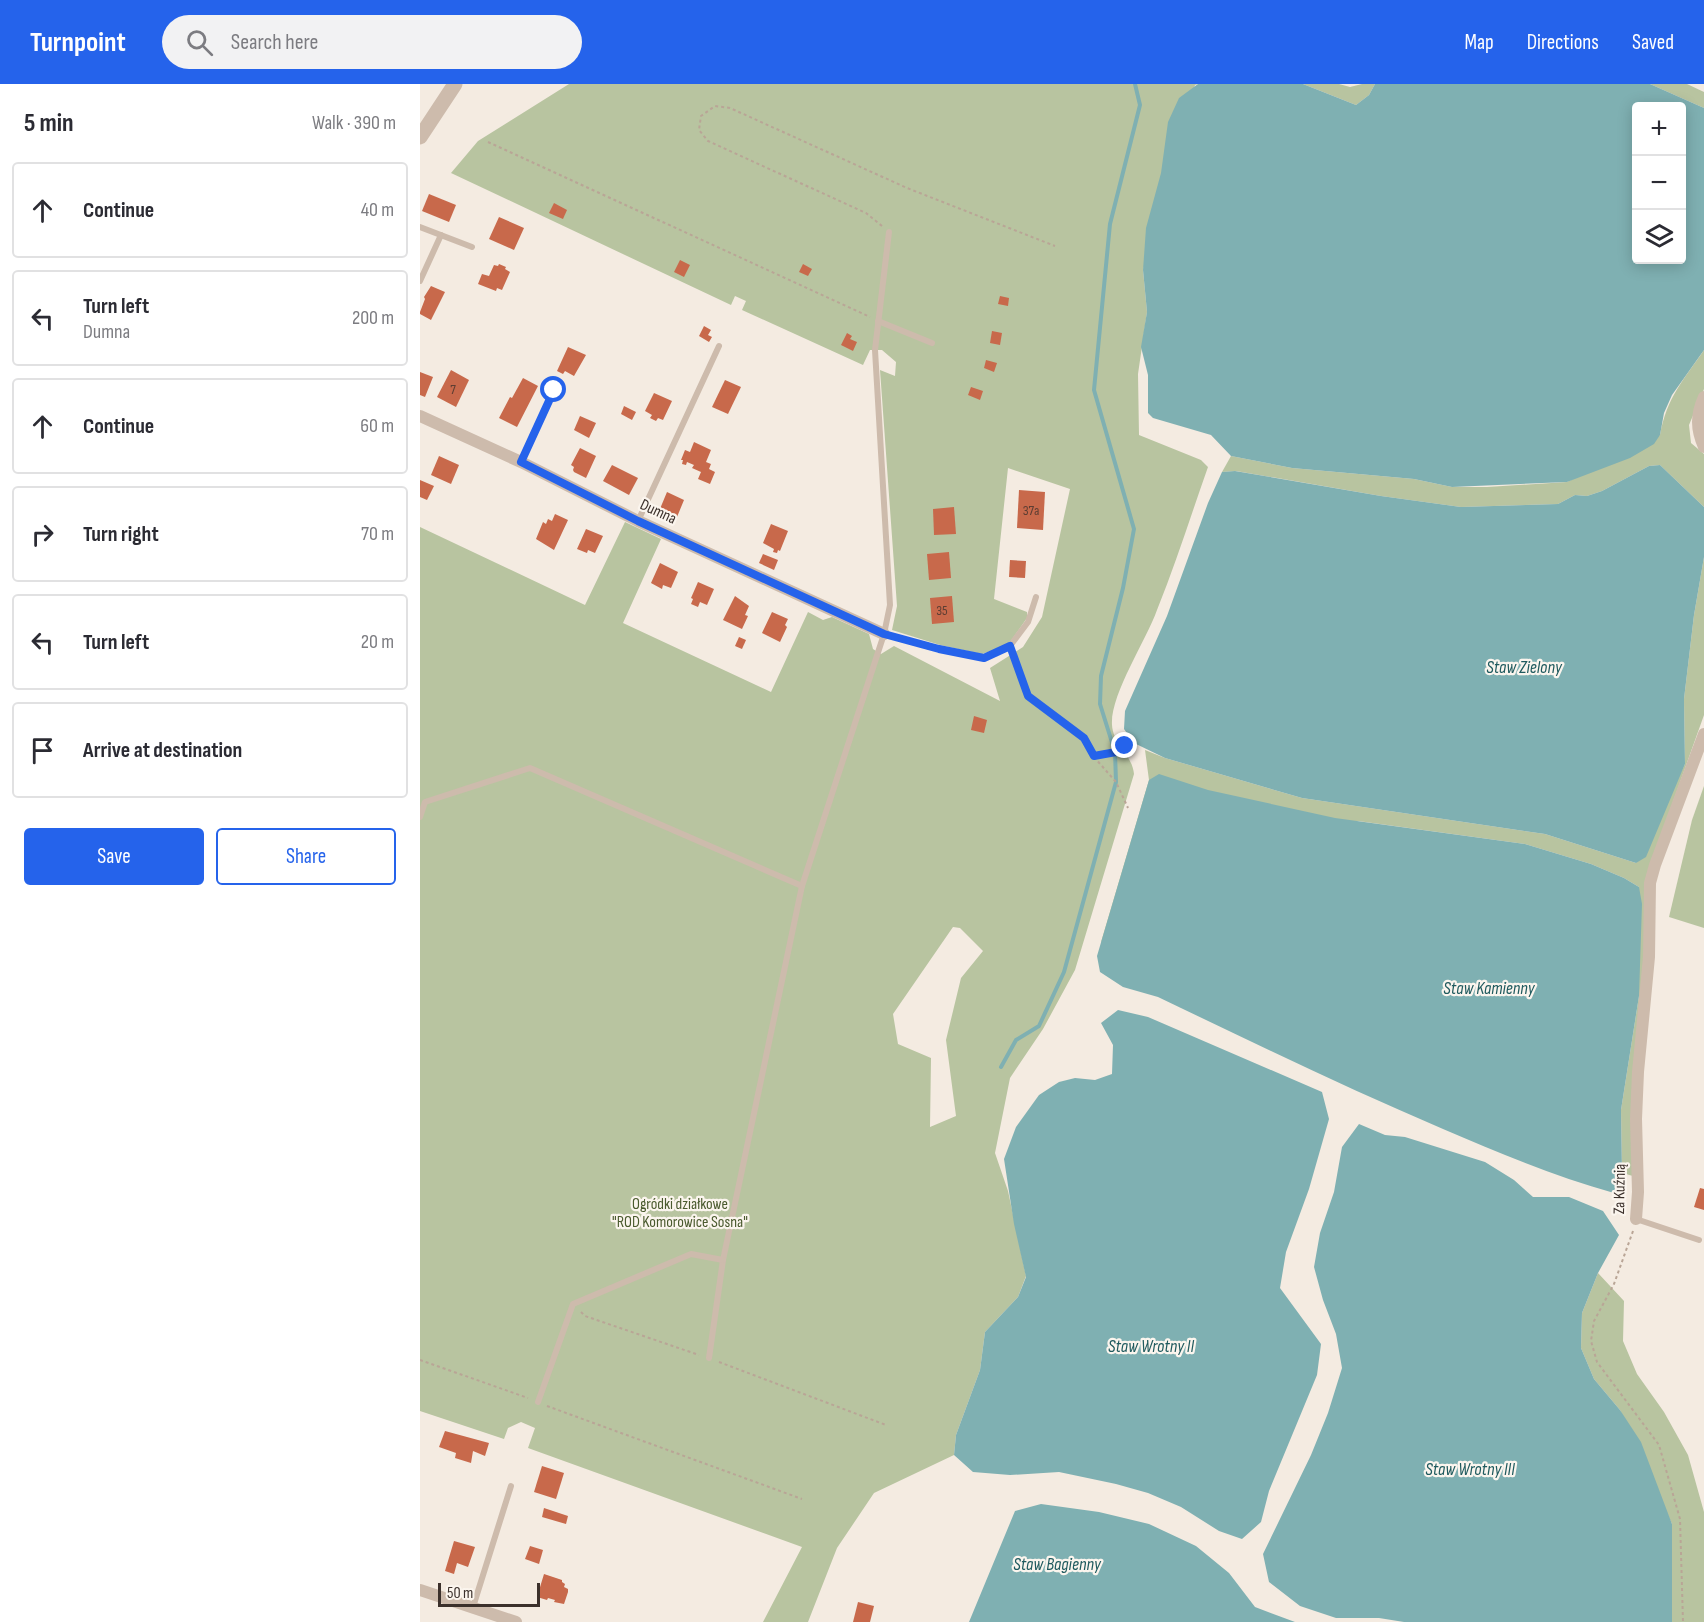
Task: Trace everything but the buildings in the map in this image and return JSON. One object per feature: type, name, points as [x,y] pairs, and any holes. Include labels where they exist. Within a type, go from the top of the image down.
[{"type":"street","points":[[420,137],[455,84]]},
{"type":"street","points":[[1704,397],[1698,412],[1697,425],[1704,447]]},
{"type":"street","name":"Dumna","points":[[420,416],[521,462],[638,521],[884,634]]},
{"type":"street","name":"Za Kuźnią","points":[[1636,1219],[1638,1192],[1636,1119],[1649,957],[1650,883],[1704,734]]},
{"type":"street","points":[[420,1590],[516,1622]]},
{"type":"lane","points":[[420,227],[472,247]]},
{"type":"lane","points":[[709,1358],[723,1260],[802,886],[884,634],[890,605],[875,371],[875,350],[889,232]]},
{"type":"lane","points":[[420,281],[441,235]]},
{"type":"lane","points":[[878,321],[932,343]]},
{"type":"lane","points":[[638,521],[719,346]]},
{"type":"lane","points":[[521,462],[554,390]]},
{"type":"lane","points":[[884,634],[984,658],[1010,646],[1028,622],[1036,597]]},
{"type":"lane","points":[[420,817],[425,802],[530,768],[802,886]]},
{"type":"lane","points":[[1636,1219],[1699,1240]]},
{"type":"lane","points":[[538,1402],[573,1304],[691,1254],[723,1260]]},
{"type":"lane","points":[[473,1607],[511,1486]]},
{"type":"path","points":[[889,232],[866,213],[708,141],[699,130],[701,116],[715,106],[730,108],[907,189],[1055,246]]},
{"type":"path","points":[[488,142],[878,321]]},
{"type":"path","points":[[1010,646],[1028,696],[1084,738],[1094,756],[1116,782],[1128,808]]},
{"type":"path","points":[[1094,756],[1116,752],[1125,746]]},
{"type":"path","name":"Za Kuźnią","points":[[1636,1219],[1623,1263],[1594,1322],[1591,1341],[1598,1362],[1659,1445],[1680,1519],[1683,1622]]},
{"type":"path","points":[[573,1304],[585,1316],[709,1358],[886,1425]]},
{"type":"path","points":[[420,1360],[802,1499]]},
{"type":"green space","name":"Ogródki działkowe \"ROD Komorowice Sosna\"","points":[[569,84],[1198,84],[1195,85],[1143,270],[1147,312],[1138,374],[1139,435],[1201,460],[1208,467],[1164,592],[1152,623],[1122,684],[1113,713],[1113,732],[1133,767],[1134,774],[1075,970],[1043,1029],[1010,1078],[995,1153],[1008,1191],[1026,1276],[1018,1297],[985,1332],[980,1370],[956,1435],[954,1455],[874,1493],[837,1548],[808,1622],[763,1622],[802,1547],[528,1448],[535,1428],[521,1422],[508,1428],[504,1439],[420,1411],[420,527],[585,605],[625,522],[661,539],[623,623],[771,692],[808,612],[823,620],[832,617],[869,634],[873,649],[881,654],[894,646],[1000,701],[990,668],[1023,647],[1042,617],[1070,489],[1008,468],[994,599],[1027,612],[1027,618],[1008,645],[982,654],[940,645],[892,630],[897,606],[880,370],[895,376],[896,362],[882,350],[870,350],[863,365],[742,310],[746,301],[735,296],[731,305],[451,173],[478,141]],"holes":[[[953,927],[960,928],[983,951],[961,978],[946,1040],[956,1116],[930,1127],[931,1058],[898,1044],[893,1014]]]},
{"type":"green space","points":[[1303,84],[1339,84],[1350,87],[1375,84],[1369,95],[1356,105]]},
{"type":"green space","points":[[1650,84],[1687,84],[1704,92],[1704,108]]},
{"type":"green space","points":[[1704,350],[1704,389],[1689,425],[1691,443],[1704,454],[1704,507],[1660,465],[1649,466],[1602,491],[1587,496],[1575,495],[1558,504],[1461,507],[1236,471],[1222,472],[1231,456],[1292,468],[1414,479],[1452,487],[1567,482],[1660,435],[1671,400]]},
{"type":"green space","points":[[1704,557],[1704,715],[1653,858],[1633,1176],[1622,1173],[1621,1110],[1639,996],[1639,887],[1624,878],[1591,864],[1525,844],[1358,821],[1101,942],[1149,780],[1145,750],[1165,758],[1302,798],[1545,834],[1636,863],[1685,764],[1684,699],[1694,615]]},
{"type":"green space","points":[[1704,786],[1704,928],[1669,917],[1692,820]]},
{"type":"green space","points":[[1598,1273],[1624,1301],[1623,1341],[1637,1374],[1664,1412],[1688,1455],[1704,1512],[1704,1622],[1672,1622],[1672,1524],[1620,1410],[1594,1379],[1581,1348],[1582,1313]]},
{"type":"water","points":[[1198,84],[1303,84],[1356,105],[1369,95],[1375,84],[1650,84],[1704,108],[1704,350],[1672,395],[1664,413],[1660,435],[1654,444],[1630,458],[1567,482],[1452,487],[1414,479],[1292,468],[1231,456],[1211,435],[1153,418],[1148,413],[1148,375],[1141,347],[1147,312],[1143,270],[1146,228],[1161,173],[1168,122],[1179,98]]},
{"type":"water","name":"Staw Zielony","points":[[1660,465],[1704,507],[1704,557],[1694,615],[1684,699],[1685,764],[1646,857],[1636,863],[1545,834],[1302,798],[1165,758],[1134,743],[1124,729],[1125,711],[1167,616],[1208,503],[1222,472],[1235,471],[1461,507],[1558,504],[1575,495],[1587,496],[1602,491],[1649,466]]},
{"type":"water","name":"Staw Kamienny","points":[[1159,774],[1208,790],[1335,818],[1525,844],[1591,864],[1639,887],[1642,904],[1639,996],[1621,1110],[1622,1173],[1620,1186],[1614,1193],[1506,1156],[1443,1129],[1335,1081],[1158,997],[1123,987],[1100,972],[1097,956],[1149,780]]},
{"type":"water","name":"Staw Wrotny II","points":[[1118,1010],[1148,1017],[1322,1092],[1329,1119],[1309,1189],[1286,1252],[1280,1288],[1321,1344],[1317,1375],[1269,1491],[1261,1522],[1242,1539],[1219,1531],[1181,1507],[1148,1493],[1059,1472],[1010,1475],[973,1472],[954,1455],[956,1435],[980,1370],[985,1332],[1018,1297],[1026,1277],[1014,1224],[1004,1159],[1016,1127],[1039,1095],[1059,1082],[1075,1078],[1095,1080],[1112,1074],[1113,1045],[1101,1023]]},
{"type":"water","name":"Staw Wrotny III","points":[[1359,1124],[1385,1135],[1405,1137],[1485,1162],[1514,1180],[1533,1197],[1569,1197],[1603,1211],[1619,1235],[1598,1273],[1582,1313],[1581,1348],[1594,1379],[1620,1410],[1641,1442],[1672,1524],[1672,1622],[1404,1622],[1379,1618],[1336,1618],[1300,1606],[1269,1582],[1263,1554],[1311,1455],[1328,1413],[1342,1368],[1336,1334],[1314,1267],[1320,1233],[1334,1192],[1342,1147]]},
{"type":"water","name":"Staw Bagienny","points":[[1041,1504],[1099,1512],[1149,1524],[1196,1546],[1229,1573],[1255,1607],[1295,1622],[969,1622],[1015,1511]]},
{"type":"waterway","points":[[1001,1067],[1016,1040],[1039,1026],[1064,972],[1116,782],[1115,752],[1100,704],[1101,676],[1123,588],[1134,529],[1094,390],[1110,224],[1140,105],[1135,84]]},
{"type":"route","points":[[554,390],[521,462],[638,521],[884,634],[984,658],[1010,646],[1028,696],[1084,738],[1094,756],[1116,752],[1125,746]]}]
